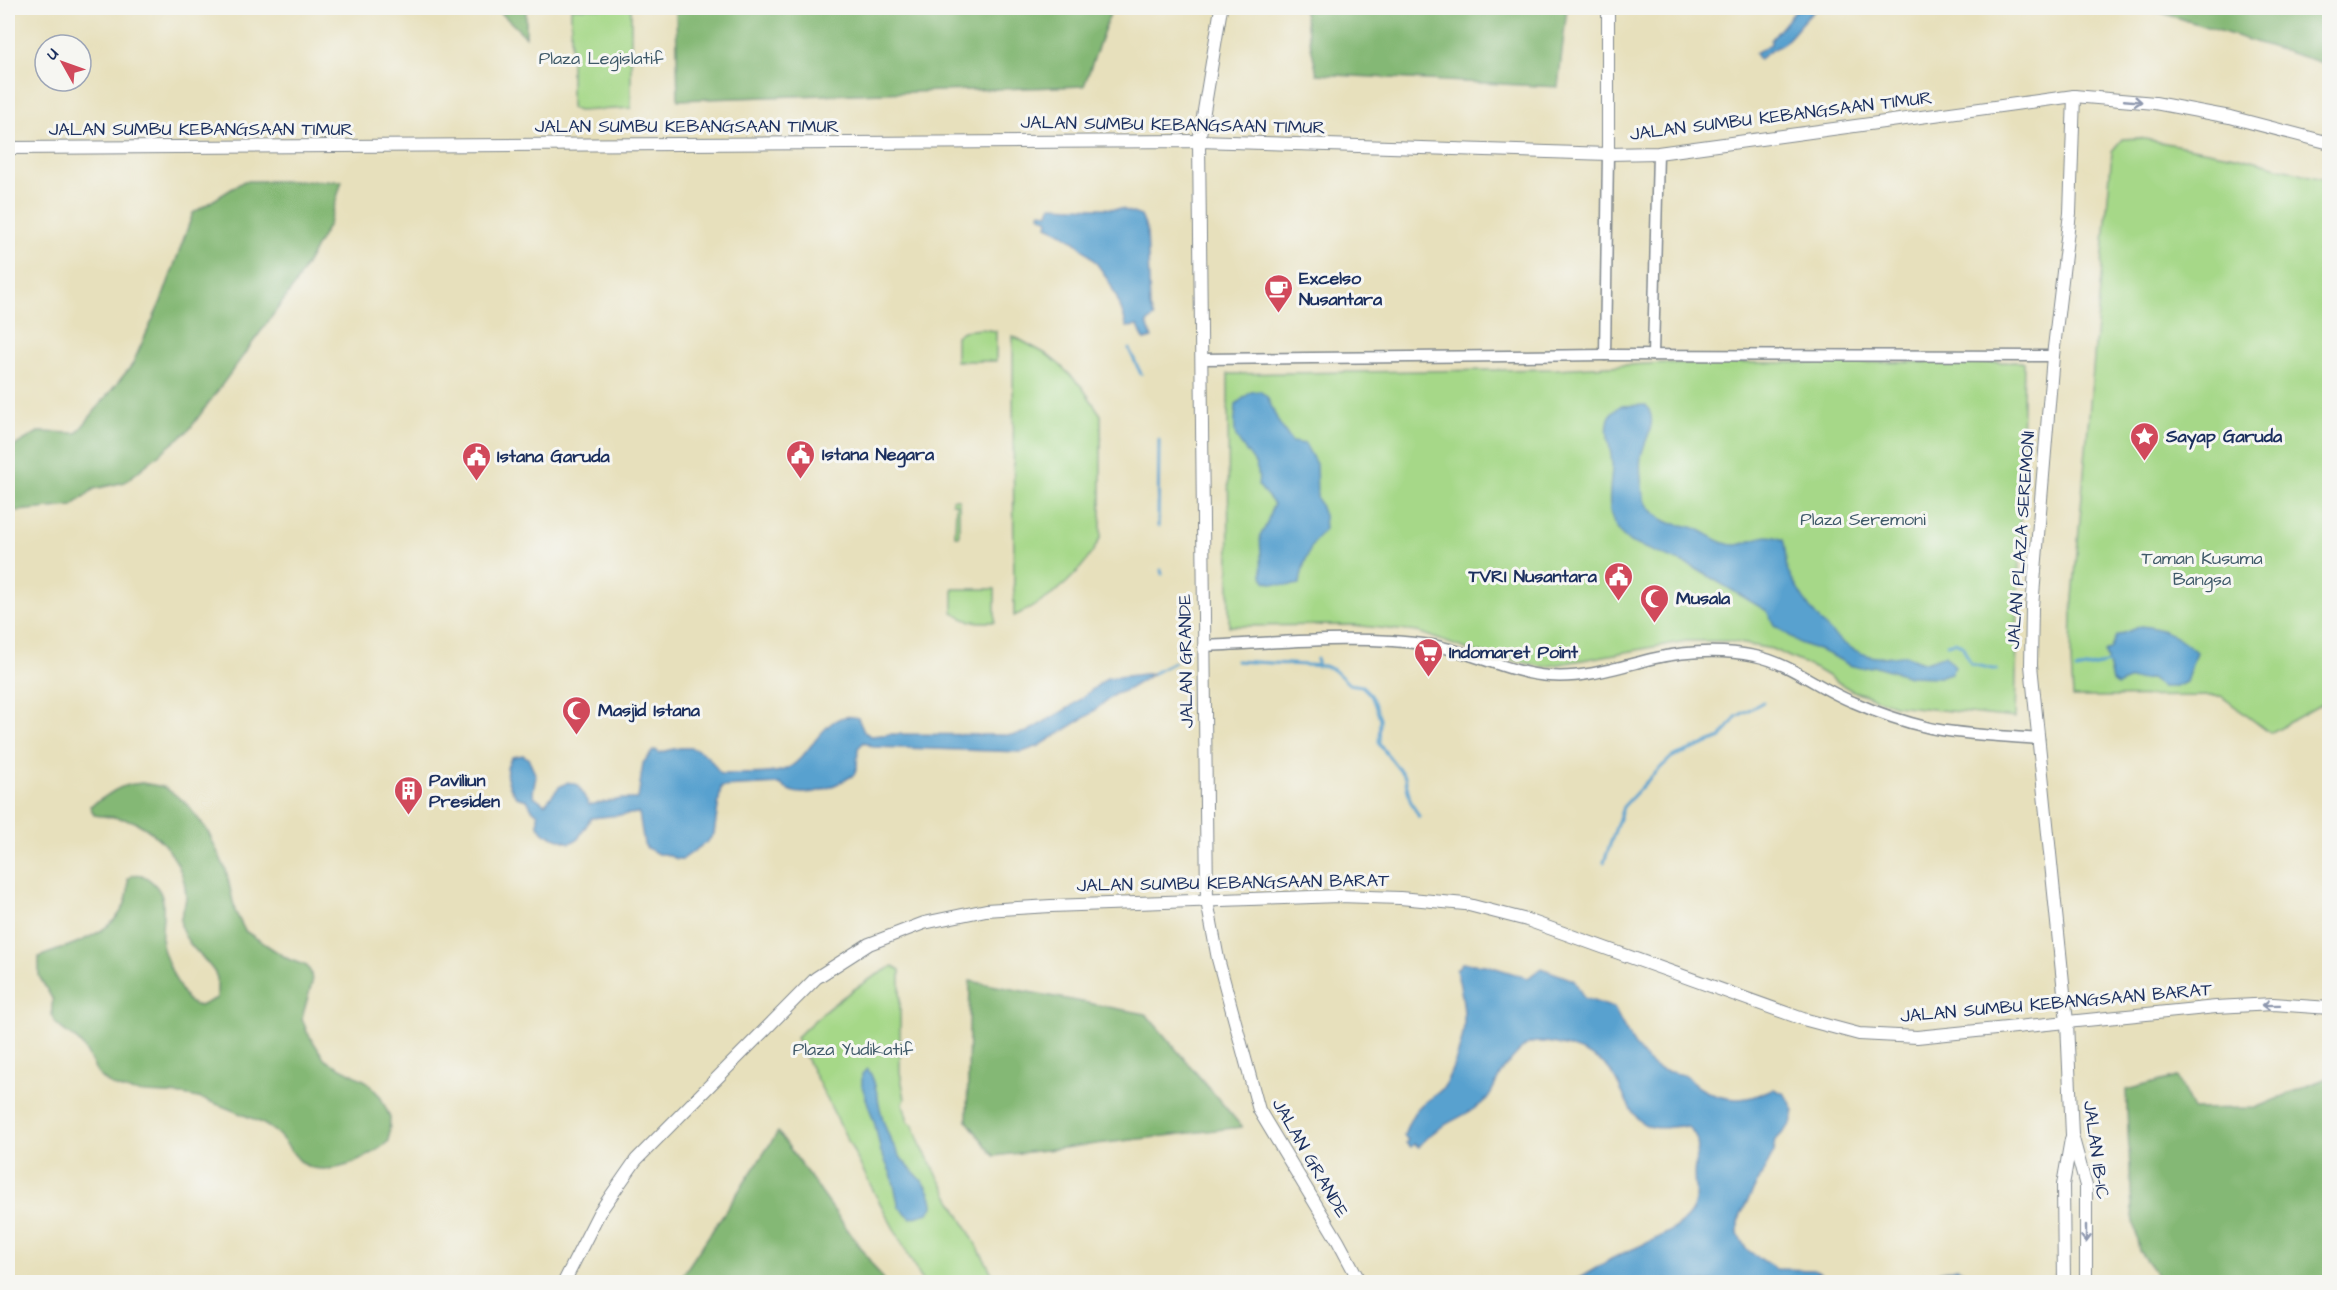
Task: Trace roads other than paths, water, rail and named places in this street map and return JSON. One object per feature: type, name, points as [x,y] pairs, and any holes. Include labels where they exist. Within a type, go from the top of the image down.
[{"type":"street","name":"JALAN GRANDE","points":[[1221,8],[1199,141],[1207,902],[1218,959],[1259,1110],[1360,1282]]},
{"type":"street","points":[[1605,355],[1608,8]]},
{"type":"street","name":"JALAN SUMBU KEBANGSAAN TIMUR","points":[[8,148],[1199,141],[1608,154],[1658,153],[2074,96],[2155,103],[2219,115],[2330,143]]},
{"type":"street","name":"JALAN PLAZA SEREMONI","points":[[2067,1022],[2031,665],[2032,607],[2053,356],[2070,213],[2074,96]]},
{"type":"street","points":[[1653,356],[1658,153]]},
{"type":"street","points":[[1203,359],[1605,355],[2053,356]]},
{"type":"street","points":[[1204,646],[1327,640],[1407,642],[1463,651],[1532,674],[1551,676],[1615,669],[1654,658],[1694,651],[1729,652],[1758,657],[1786,667],[1850,702],[1891,718],[1933,729],[2039,739]]},
{"type":"street","name":"JALAN SUMBU KEBANGSAAN BARAT","points":[[564,1282],[599,1213],[636,1160],[816,978],[869,944],[924,922],[986,910],[1339,896],[1400,898],[1466,904],[1527,920],[1803,1019],[1859,1034],[1917,1037],[2216,1007],[2273,1004],[2330,1008]]},
{"type":"street","name":"JALAN 1B-1C","points":[[2067,1022],[2072,1135],[2086,1186],[2086,1282]]},
{"type":"street","points":[[2064,1282],[2063,1185],[2072,1135]]},
{"type":"water","points":[[1798,8],[1818,8],[1784,43],[1759,60],[1755,53],[1771,44],[1771,40]]},
{"type":"water","points":[[1051,206],[1122,209],[1141,216],[1147,230],[1150,308],[1154,317],[1147,323],[1152,338],[1144,340],[1138,326],[1127,327],[1108,280],[1088,254],[1063,234],[1047,226],[1048,220],[1040,215],[1040,212],[1049,213]]},
{"type":"water","points":[[1260,391],[1267,397],[1279,423],[1292,442],[1305,444],[1316,464],[1317,497],[1324,515],[1325,529],[1311,547],[1300,584],[1296,585],[1265,581],[1262,575],[1260,535],[1274,504],[1258,485],[1258,470],[1237,438],[1235,431],[1236,404],[1251,392]]},
{"type":"water","points":[[1646,405],[1650,412],[1651,424],[1641,457],[1640,475],[1644,498],[1657,515],[1670,523],[1694,528],[1730,545],[1769,536],[1783,540],[1788,571],[1802,597],[1821,622],[1844,643],[1874,657],[1905,655],[1924,662],[1945,655],[1955,666],[1951,673],[1939,677],[1909,676],[1876,666],[1861,668],[1849,665],[1800,643],[1774,625],[1767,611],[1693,567],[1630,542],[1621,534],[1611,517],[1609,499],[1612,462],[1608,422],[1610,416],[1620,406]]},
{"type":"water","points":[[2141,626],[2171,634],[2196,652],[2186,682],[2176,687],[2162,687],[2151,679],[2128,680],[2118,685],[2112,681],[2105,652],[2111,648],[2116,636]]},
{"type":"water","points":[[1154,673],[1127,690],[1115,694],[1089,715],[1039,746],[1022,752],[873,747],[864,742],[858,748],[857,768],[854,775],[817,792],[797,793],[780,784],[721,787],[714,834],[683,859],[658,854],[647,848],[644,844],[639,813],[591,818],[578,839],[570,843],[546,834],[538,826],[538,814],[527,800],[516,797],[506,773],[512,757],[523,755],[528,758],[536,776],[534,796],[545,804],[559,787],[568,782],[578,785],[589,805],[622,799],[638,799],[643,763],[656,750],[659,753],[679,748],[695,749],[708,757],[720,774],[771,773],[786,769],[795,763],[827,727],[836,720],[846,717],[858,718],[864,732],[871,736],[892,734],[1013,735],[1027,732],[1070,707],[1107,678]]},
{"type":"water","points":[[1462,963],[1486,965],[1528,978],[1541,968],[1574,980],[1584,998],[1614,1008],[1639,1051],[1652,1065],[1687,1076],[1698,1087],[1706,1091],[1722,1097],[1739,1099],[1774,1089],[1783,1093],[1794,1111],[1791,1124],[1776,1140],[1774,1152],[1738,1222],[1738,1234],[1746,1249],[1776,1269],[1814,1270],[1835,1282],[1673,1282],[1668,1280],[1572,1282],[1611,1259],[1670,1231],[1689,1216],[1695,1201],[1694,1171],[1698,1146],[1693,1132],[1685,1126],[1652,1127],[1638,1119],[1608,1068],[1581,1051],[1543,1042],[1525,1046],[1503,1070],[1485,1101],[1434,1132],[1419,1147],[1414,1144],[1411,1147],[1406,1143],[1408,1140],[1404,1136],[1412,1116],[1420,1106],[1444,1087],[1457,1056],[1464,1030],[1464,1016],[1456,970]]},
{"type":"water","points":[[867,1069],[874,1083],[884,1123],[893,1145],[904,1162],[929,1191],[933,1207],[928,1213],[911,1218],[899,1207],[892,1176],[881,1152],[862,1086],[862,1074]]},
{"type":"water","points":[[1957,1268],[1962,1270],[1967,1278],[1977,1277],[1983,1282],[1894,1282]]},
{"type":"water","points":[[1992,1276],[2012,1282],[1988,1282]]},
{"type":"waterway","points":[[1129,349],[1141,374]]},
{"type":"waterway","points":[[1158,526],[1159,440]]},
{"type":"waterway","points":[[1161,570],[1162,574]]},
{"type":"waterway","points":[[1947,644],[1954,642],[1962,645],[1971,664],[1997,670]]},
{"type":"waterway","points":[[1317,659],[1317,666]]},
{"type":"waterway","points":[[1236,661],[1324,666],[1334,670],[1349,684],[1362,686],[1371,695],[1380,718],[1379,744],[1405,777],[1410,800],[1419,817]]},
{"type":"waterway","points":[[1154,673],[1174,662]]},
{"type":"waterway","points":[[2076,670],[2109,663]]},
{"type":"waterway","points":[[1604,862],[1623,807],[1651,777],[1672,757],[1721,738],[1736,717],[1763,702]]},
{"type":"place","name":"Excelso Nusantara","points":[[1278,314]]},
{"type":"place","name":"Sayap Garuda","points":[[2145,462]]},
{"type":"place","name":"Istana Negara","points":[[801,480]]},
{"type":"place","name":"Istana Garuda","points":[[476,482]]},
{"type":"place","name":"TVRI Nusantara","points":[[1618,602]]},
{"type":"place","name":"Musala","points":[[1655,624]]},
{"type":"place","name":"Indomaret Point","points":[[1428,678]]},
{"type":"place","name":"Masjid Istana","points":[[577,736]]},
{"type":"place","name":"Paviliun Presiden","points":[[408,816]]},
{"type":"park label","name":"Plaza Legislatif","points":[[601,58]]},
{"type":"park label","name":"Plaza Seremoni","points":[[1863,519]]},
{"type":"park label","name":"Taman Kusuma Bangsa","points":[[2202,568]]},
{"type":"park label","name":"Plaza Yudikatif","points":[[853,1049]]}]
